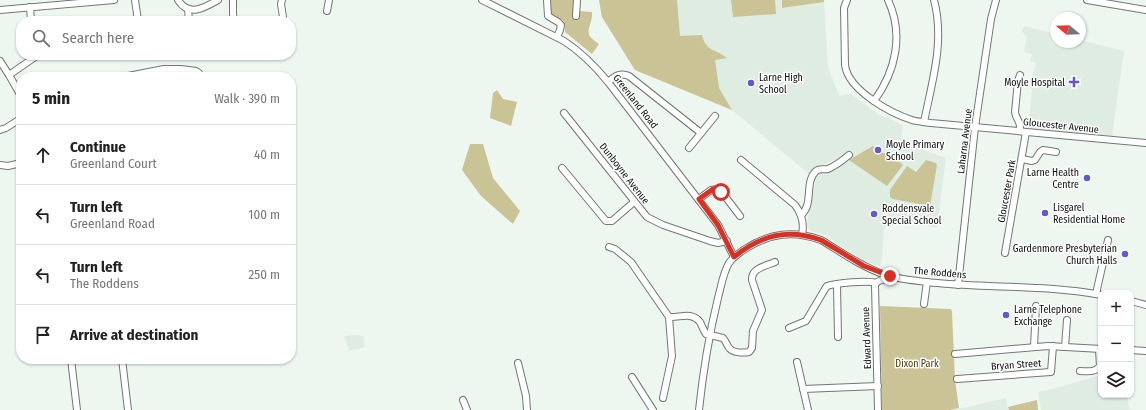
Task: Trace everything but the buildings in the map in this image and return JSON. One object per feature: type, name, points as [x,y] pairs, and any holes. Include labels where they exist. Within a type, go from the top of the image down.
[{"type":"street","points":[[0,10],[114,0]]},
{"type":"street","points":[[135,0],[137,16]]},
{"type":"street","points":[[178,0],[188,9],[194,10],[202,8],[218,0]]},
{"type":"street","points":[[233,0],[233,16]]},
{"type":"street","points":[[282,0],[282,16]]},
{"type":"street","points":[[327,11],[329,0]]},
{"type":"street","name":"Greenland Road","points":[[482,0],[572,46],[598,70],[718,225],[734,257]]},
{"type":"street","points":[[547,0],[548,16],[558,22],[561,26],[557,37]]},
{"type":"street","points":[[576,16],[577,0]]},
{"type":"street","name":"Gloucester Avenue","points":[[847,0],[844,8],[845,65],[847,74],[851,80],[874,101],[892,111],[907,118],[924,122],[1146,143]]},
{"type":"street","points":[[874,101],[887,80],[896,50],[895,22],[888,0]]},
{"type":"street","points":[[924,122],[938,53],[938,28],[934,0]]},
{"type":"street","name":"Laharna Avenue","points":[[958,285],[975,127],[991,19],[996,0]]},
{"type":"street","points":[[1087,0],[1146,10]]},
{"type":"street","points":[[30,7],[31,16]]},
{"type":"street","points":[[188,9],[188,16]]},
{"type":"street","points":[[9,75],[31,60]]},
{"type":"street","points":[[0,61],[16,87]]},
{"type":"street","points":[[149,72],[164,69],[181,69],[195,70],[197,72]]},
{"type":"street","points":[[608,82],[620,74],[629,76],[702,132]]},
{"type":"street","points":[[1020,75],[1015,112],[1023,131]]},
{"type":"street","name":"Dunboyne Avenue","points":[[564,113],[646,216],[658,223],[710,242],[719,243],[727,241]]},
{"type":"street","points":[[689,148],[715,116]]},
{"type":"street","points":[[0,130],[16,122]]},
{"type":"street","name":"Gloucester Park","points":[[1005,253],[1022,159],[1023,131]]},
{"type":"street","points":[[1022,159],[1033,161],[1043,150],[1056,152]]},
{"type":"street","points":[[801,215],[806,208],[811,181],[815,172],[829,168],[849,156]]},
{"type":"street","points":[[741,160],[794,204],[799,210],[803,227],[802,235]]},
{"type":"street","points":[[0,165],[8,166],[16,164]]},
{"type":"street","points":[[562,168],[606,221],[612,221],[634,202]]},
{"type":"street","points":[[699,199],[711,190],[718,189],[740,216]]},
{"type":"street","name":"The Roddens","points":[[734,257],[752,245],[769,237],[783,234],[802,235],[821,240],[864,266],[902,279],[958,285],[1053,288],[1098,294]]},
{"type":"street","points":[[1100,290],[1108,240]]},
{"type":"street","points":[[609,247],[631,262],[669,317],[672,356],[663,398]]},
{"type":"street","points":[[699,410],[710,335],[726,272],[734,257]]},
{"type":"street","points":[[669,317],[675,318],[690,315],[700,323],[706,334],[723,338],[728,348],[744,352],[751,351],[753,346],[754,329],[762,310],[752,280],[752,275],[754,271],[775,262]]},
{"type":"street","points":[[789,328],[806,321],[827,286],[871,282],[876,283],[890,276]]},
{"type":"street","points":[[924,304],[927,282]]},
{"type":"street","name":"Edward Avenue","points":[[876,283],[878,410]]},
{"type":"street","points":[[837,285],[838,337]]},
{"type":"street","points":[[1134,302],[1146,305]]},
{"type":"street","points":[[1034,347],[1036,306]]},
{"type":"street","points":[[1065,347],[1067,320]]},
{"type":"street","points":[[955,354],[1053,346],[1098,349]]},
{"type":"street","name":"Bryan Street","points":[[957,379],[1051,372],[1053,346]]},
{"type":"street","points":[[1134,350],[1146,351]]},
{"type":"street","points":[[797,362],[808,410]]},
{"type":"street","points":[[1080,371],[1094,370],[1100,366],[1100,362]]},
{"type":"street","points":[[518,363],[526,396],[527,410]]},
{"type":"street","points":[[72,364],[77,410]]},
{"type":"street","points":[[123,364],[128,410]]},
{"type":"street","points":[[632,377],[653,410]]},
{"type":"street","points":[[803,389],[878,386]]},
{"type":"street","points":[[463,400],[467,410]]},
{"type":"shaded area","name":"Larne High School","points":[[599,0],[782,0],[783,8],[824,2],[828,67],[839,96],[851,94],[876,113],[903,125],[901,142],[946,158],[937,228],[892,220],[884,229],[880,267],[863,260],[826,235],[810,231],[807,225],[811,199],[818,172],[842,163],[837,159],[814,168],[809,174],[732,110],[635,70],[602,17]]},
{"type":"shaded area","name":"Moyle Hospital","points":[[1024,26],[1050,32],[1050,48],[1086,48],[1086,42],[1124,51],[1112,136],[1028,128],[1032,90],[1028,86],[1036,63],[1030,61],[1032,54],[1024,52],[1027,36],[1022,32]]},
{"type":"shaded area","points":[[344,336],[363,336],[365,347],[349,351]]},
{"type":"shaded area","points":[[1097,376],[1098,398],[1127,398],[1129,409],[1135,410],[1041,410],[1038,392]]},
{"type":"shaded area","points":[[1006,398],[1008,410],[954,410]]},
{"type":"green space","points":[[550,0],[573,0],[573,16],[579,16],[579,11],[592,12],[589,33],[593,40],[599,44],[592,54],[565,32],[563,21],[550,13]]},
{"type":"green space","points":[[599,0],[677,0],[680,36],[702,35],[706,44],[712,50],[727,58],[715,60],[719,88],[732,110],[635,70],[602,17]]},
{"type":"green space","points":[[731,0],[775,0],[776,14],[733,17]]},
{"type":"green space","points":[[782,0],[824,0],[824,2],[782,8]]},
{"type":"green space","points":[[497,90],[503,99],[517,102],[511,126],[490,118],[493,93]]},
{"type":"green space","points":[[470,144],[483,144],[493,178],[520,211],[513,224],[481,196],[462,170]]},
{"type":"green space","points":[[873,146],[883,153],[893,156],[903,165],[887,186],[849,160]]},
{"type":"green space","points":[[926,160],[936,163],[937,165],[930,206],[893,199],[890,197],[890,190],[907,166],[916,172]]},
{"type":"green space","name":"Dixon Park","points":[[880,306],[951,309],[955,380],[959,408],[950,410],[882,410]]},
{"type":"green space","points":[[1037,400],[1038,410],[1009,410],[1008,407]]},
{"type":"place","name":"Moyle Hospital","points":[[1074,82]]},
{"type":"place","name":"Larne High School","points":[[751,83]]},
{"type":"place","name":"Moyle Primary School","points":[[878,150]]},
{"type":"place","name":"Larne Health Centre","points":[[1087,178]]},
{"type":"place","name":"Lisgarel Residential Home","points":[[1045,213]]},
{"type":"place","name":"Roddensvale Special School","points":[[874,214]]},
{"type":"place","name":"Gardenmore Presbyterian Church Halls","points":[[1125,254]]},
{"type":"place","name":"Larne Telephone Exchange","points":[[1006,315]]},
{"type":"route","points":[[721,192],[718,189],[713,189],[699,199],[722,231],[734,257],[765,238],[783,234],[796,234],[821,240],[864,266],[890,276]]}]
